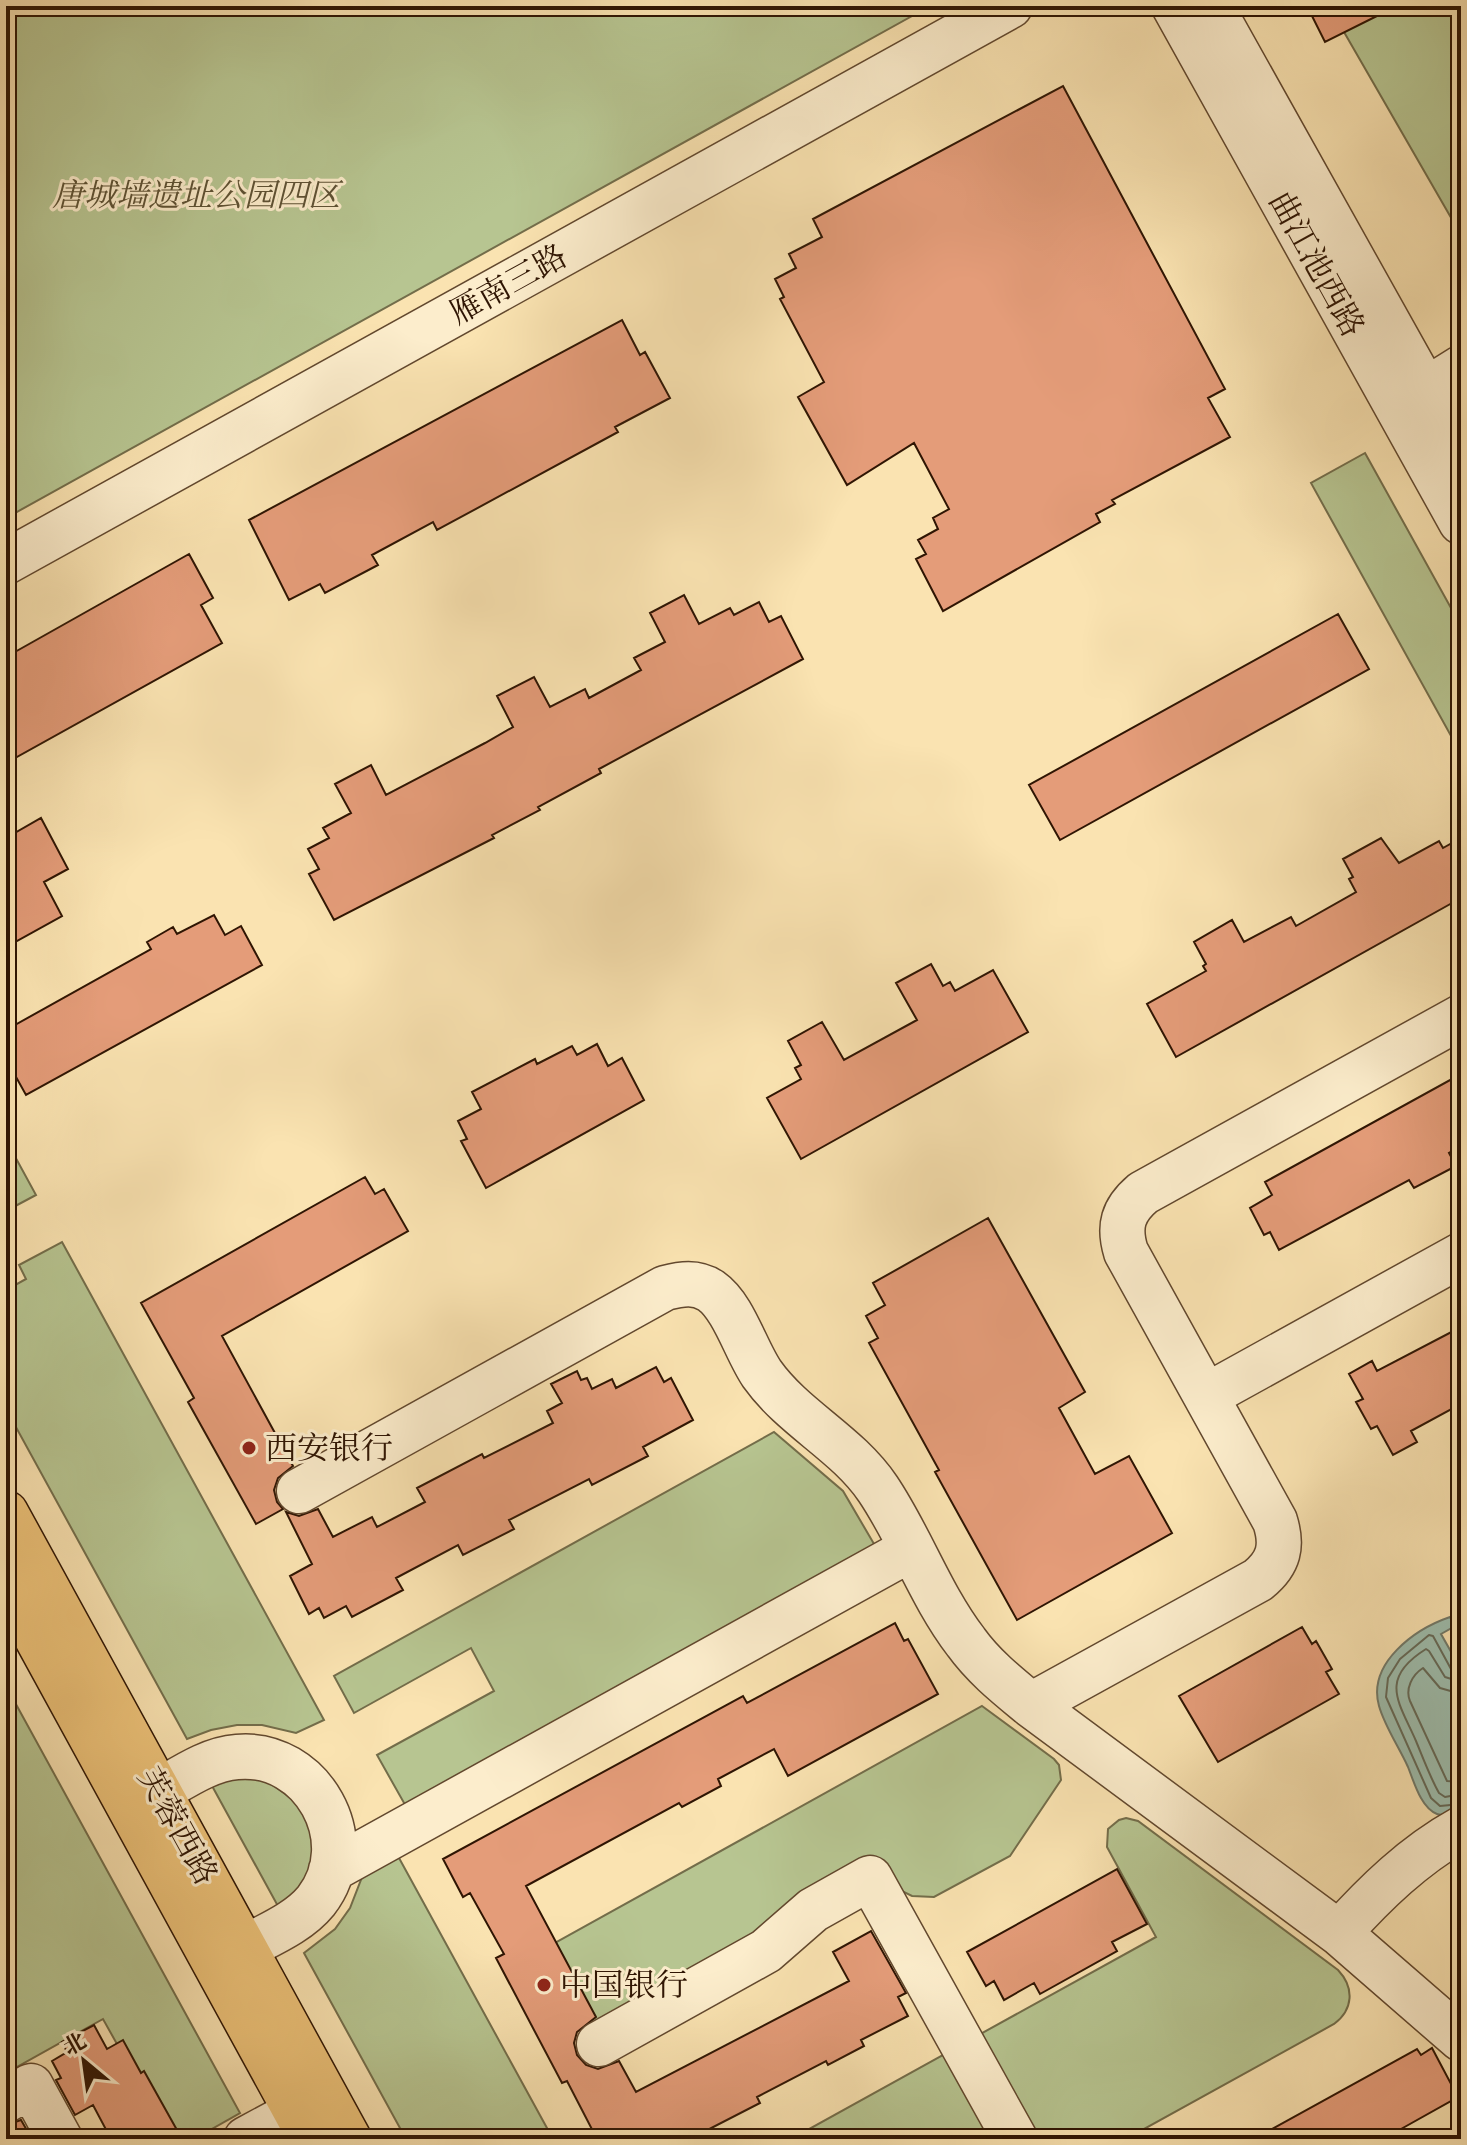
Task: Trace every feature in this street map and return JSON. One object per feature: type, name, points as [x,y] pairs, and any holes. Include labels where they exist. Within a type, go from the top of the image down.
[{"type":"main road","name":"芙蓉西路","points":[[6,1513],[349,2139]]},
{"type":"main road","name":"芙蓉西路","points":[[6,1582],[304,2125]]},
{"type":"street","name":"雁南三路","points":[[6,562],[1010,6]]},
{"type":"street","name":"曲江池西路","points":[[1174,6],[1428,389],[1461,522]]},
{"type":"street","name":"曲江池西路","points":[[1211,6],[1428,389],[1461,453]]},
{"type":"street","points":[[1031,1705],[1258,1580],[1272,1569],[1279,1554],[1280,1537],[1275,1521],[1126,1252],[1121,1236],[1122,1219],[1130,1204],[1143,1193],[1461,1017]]},
{"type":"street","points":[[1206,1396],[1461,1255]]},
{"type":"street","points":[[299,1491],[665,1288],[681,1283],[698,1285],[713,1292],[724,1305],[761,1372],[786,1403],[853,1459],[878,1488],[967,1644],[987,1667],[1031,1705],[1339,1933],[1461,2039]]},
{"type":"street","points":[[331,1870],[911,1549]]},
{"type":"street","points":[[159,1791],[202,1767],[236,1757],[270,1759],[301,1775],[324,1802],[335,1836],[331,1870],[316,1901],[288,1925],[244,1948]]},
{"type":"street","points":[[1339,1933],[1392,1879],[1422,1854],[1461,1829]]},
{"type":"street","points":[[599,2044],[766,1951],[813,1910],[870,1878],[1015,2139]]},
{"type":"street","points":[[6,2100],[31,2086],[60,2139]]},
{"type":"street","points":[[246,2139],[304,2125]]},
{"type":"green space","name":"唐城墙遗址公园四区","points":[[6,6],[930,6],[6,518]]},
{"type":"green space","points":[[1329,6],[1461,6],[1461,235]]},
{"type":"green space","points":[[1365,453],[1461,626],[1461,754],[1311,483]]},
{"type":"green space","points":[[6,1140],[36,1195],[6,1211]]},
{"type":"green space","points":[[62,1242],[324,1720],[296,1733],[262,1725],[237,1725],[187,1739],[6,1409],[6,1290],[26,1279],[19,1265]]},
{"type":"green space","points":[[774,1432],[843,1491],[877,1549],[408,1810],[377,1755],[494,1691],[471,1648],[354,1713],[334,1676]]},
{"type":"green space","points":[[6,1686],[240,2113],[194,2139],[170,2139],[103,2019],[6,2073]]},
{"type":"green space","points":[[982,1706],[1059,1765],[1061,1780],[1010,1856],[934,1897],[912,1896],[896,1888],[768,1932],[592,2031],[546,1948]]},
{"type":"green space","points":[[238,1775],[260,1779],[276,1787],[308,1813],[314,1827],[316,1840],[312,1865],[298,1888],[279,1908],[211,1784]]},
{"type":"green space","points":[[1126,1818],[1138,1821],[1338,1970],[1349,1991],[1348,2006],[1334,2024],[1126,2139],[1032,2139],[975,2037],[1156,1937],[1107,1847],[1108,1829]]},
{"type":"green space","points":[[393,1847],[553,2139],[406,2139],[304,1953],[335,1929],[350,1908],[366,1867]]},
{"type":"green space","points":[[950,2051],[998,2139],[791,2139]]},
{"type":"water","points":[[1450,1617],[1455,1626],[1441,1634],[1458,1664],[1461,1663],[1461,1811],[1443,1815],[1431,1811],[1419,1794],[1388,1729],[1379,1706],[1377,1690],[1387,1662],[1397,1650],[1422,1630]]},
{"type":"building","points":[[1307,6],[1397,6],[1325,42]]},
{"type":"building","points":[[1063,86],[1225,389],[1208,398],[1230,437],[1112,500],[1115,504],[1096,514],[1100,522],[943,611],[916,559],[926,554],[918,540],[938,529],[933,518],[949,509],[914,443],[847,485],[798,397],[824,382],[780,299],[784,297],[775,279],[796,268],[789,254],[822,237],[813,219]]},
{"type":"building","points":[[622,320],[640,355],[645,352],[670,398],[615,427],[618,432],[437,530],[433,522],[372,555],[378,565],[325,593],[320,584],[289,600],[249,520]]},
{"type":"building","points":[[189,554],[213,598],[201,605],[222,643],[6,763],[6,657]]},
{"type":"building","points":[[684,595],[699,624],[730,608],[734,615],[759,602],[769,622],[781,616],[803,659],[599,769],[601,773],[538,807],[540,810],[492,835],[494,838],[334,920],[309,874],[319,869],[308,849],[329,838],[323,828],[351,813],[335,784],[371,765],[386,795],[485,743],[513,727],[497,696],[534,677],[550,707],[585,689],[589,698],[641,670],[634,658],[665,642],[650,613]]},
{"type":"building","points":[[1338,614],[1369,669],[1060,840],[1029,785]]},
{"type":"building","points":[[41,818],[68,869],[44,882],[62,916],[6,947],[6,838]]},
{"type":"building","points":[[1381,838],[1399,863],[1439,841],[1443,848],[1461,838],[1461,898],[1176,1057],[1147,1004],[1206,971],[1203,966],[1206,964],[1194,942],[1232,920],[1244,942],[1291,917],[1296,926],[1356,892],[1349,879],[1353,877],[1343,859]]},
{"type":"building","points":[[214,915],[225,935],[241,926],[262,965],[26,1095],[6,1059],[6,1030],[151,949],[147,942],[173,927],[177,934]]},
{"type":"building","points":[[931,964],[943,986],[950,982],[955,991],[993,970],[1028,1032],[801,1159],[767,1098],[801,1079],[795,1068],[801,1065],[788,1041],[822,1022],[844,1060],[917,1020],[896,983]]},
{"type":"building","points":[[597,1044],[608,1066],[622,1058],[644,1100],[486,1188],[461,1141],[467,1139],[458,1121],[481,1109],[472,1092],[535,1059],[537,1064],[572,1046],[577,1055]]},
{"type":"building","points":[[1461,1074],[1461,1146],[1449,1153],[1456,1166],[1414,1188],[1409,1180],[1279,1250],[1270,1232],[1264,1235],[1250,1208],[1272,1195],[1265,1182]]},
{"type":"building","points":[[365,1177],[375,1194],[384,1189],[408,1231],[222,1336],[293,1466],[278,1478],[274,1490],[277,1502],[283,1509],[256,1524],[188,1402],[194,1398],[141,1303]]},
{"type":"building","points":[[988,1218],[1085,1392],[1059,1408],[1095,1474],[1129,1456],[1172,1533],[1017,1620],[935,1472],[939,1470],[869,1343],[878,1338],[866,1316],[885,1305],[873,1283]]},
{"type":"building","points":[[1461,1327],[1461,1404],[1411,1431],[1417,1442],[1393,1455],[1377,1426],[1371,1429],[1356,1402],[1363,1399],[1349,1374],[1372,1361],[1377,1371]]},
{"type":"building","points":[[656,1367],[664,1382],[671,1378],[693,1420],[643,1447],[648,1456],[592,1485],[589,1479],[509,1520],[514,1529],[463,1555],[458,1545],[396,1578],[403,1590],[352,1617],[346,1606],[324,1618],[319,1608],[309,1614],[290,1576],[312,1564],[286,1512],[299,1516],[318,1509],[333,1537],[372,1517],[377,1527],[425,1502],[417,1488],[482,1454],[484,1458],[553,1423],[547,1411],[562,1403],[551,1384],[577,1371],[581,1380],[587,1378],[592,1389],[612,1379],[616,1388]]},
{"type":"building","points":[[895,1623],[904,1641],[908,1639],[938,1694],[788,1776],[774,1749],[718,1779],[721,1786],[682,1807],[679,1803],[526,1886],[596,2017],[577,2032],[574,2043],[577,2055],[586,2065],[598,2069],[619,2061],[636,2092],[849,1981],[833,1952],[871,1931],[906,1993],[898,1997],[908,2016],[861,2040],[864,2046],[828,2065],[826,2061],[757,2097],[760,2103],[690,2139],[597,2139],[567,2081],[562,2083],[496,1958],[504,1954],[470,1893],[463,1897],[443,1859],[743,1696],[747,1703]]},
{"type":"building","points":[[1302,1627],[1312,1644],[1316,1641],[1332,1669],[1326,1672],[1339,1694],[1218,1762],[1179,1696]]},
{"type":"building","points":[[1117,1869],[1147,1924],[1112,1942],[1117,1951],[1040,1994],[1034,1983],[1004,2000],[994,1981],[986,1986],[967,1952]]},
{"type":"building","points":[[94,2025],[107,2049],[123,2040],[182,2139],[111,2139],[93,2105],[75,2115],[56,2080],[61,2078],[52,2061],[67,2052],[62,2042]]},
{"type":"building","points":[[1432,2048],[1458,2097],[1401,2129],[1407,2139],[1254,2139],[1417,2049],[1421,2055]]},
{"type":"building","points":[[21,2120],[32,2139],[6,2139],[6,2125]]},
{"type":"place","name":"西安银行","points":[[249,1448]]},
{"type":"place","name":"中国银行","points":[[544,1985]]}]
